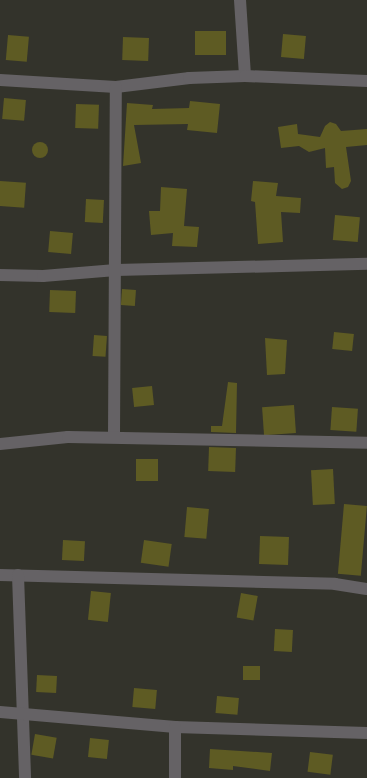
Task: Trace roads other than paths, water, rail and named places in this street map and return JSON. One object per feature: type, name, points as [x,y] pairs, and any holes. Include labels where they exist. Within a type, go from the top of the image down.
[{"type":"street","points":[[240,0],[245,76]]},
{"type":"street","points":[[0,80],[116,87],[189,78],[245,76],[367,80]]},
{"type":"street","points":[[114,437],[116,87]]},
{"type":"street","points":[[0,275],[43,276],[116,270],[367,264]]},
{"type":"street","points":[[0,444],[68,437],[367,443]]},
{"type":"street","points":[[0,575],[335,584],[367,589]]},
{"type":"street","points":[[18,575],[25,778]]},
{"type":"street","points":[[0,712],[175,727],[367,733]]},
{"type":"street","points":[[175,727],[176,778]]}]
